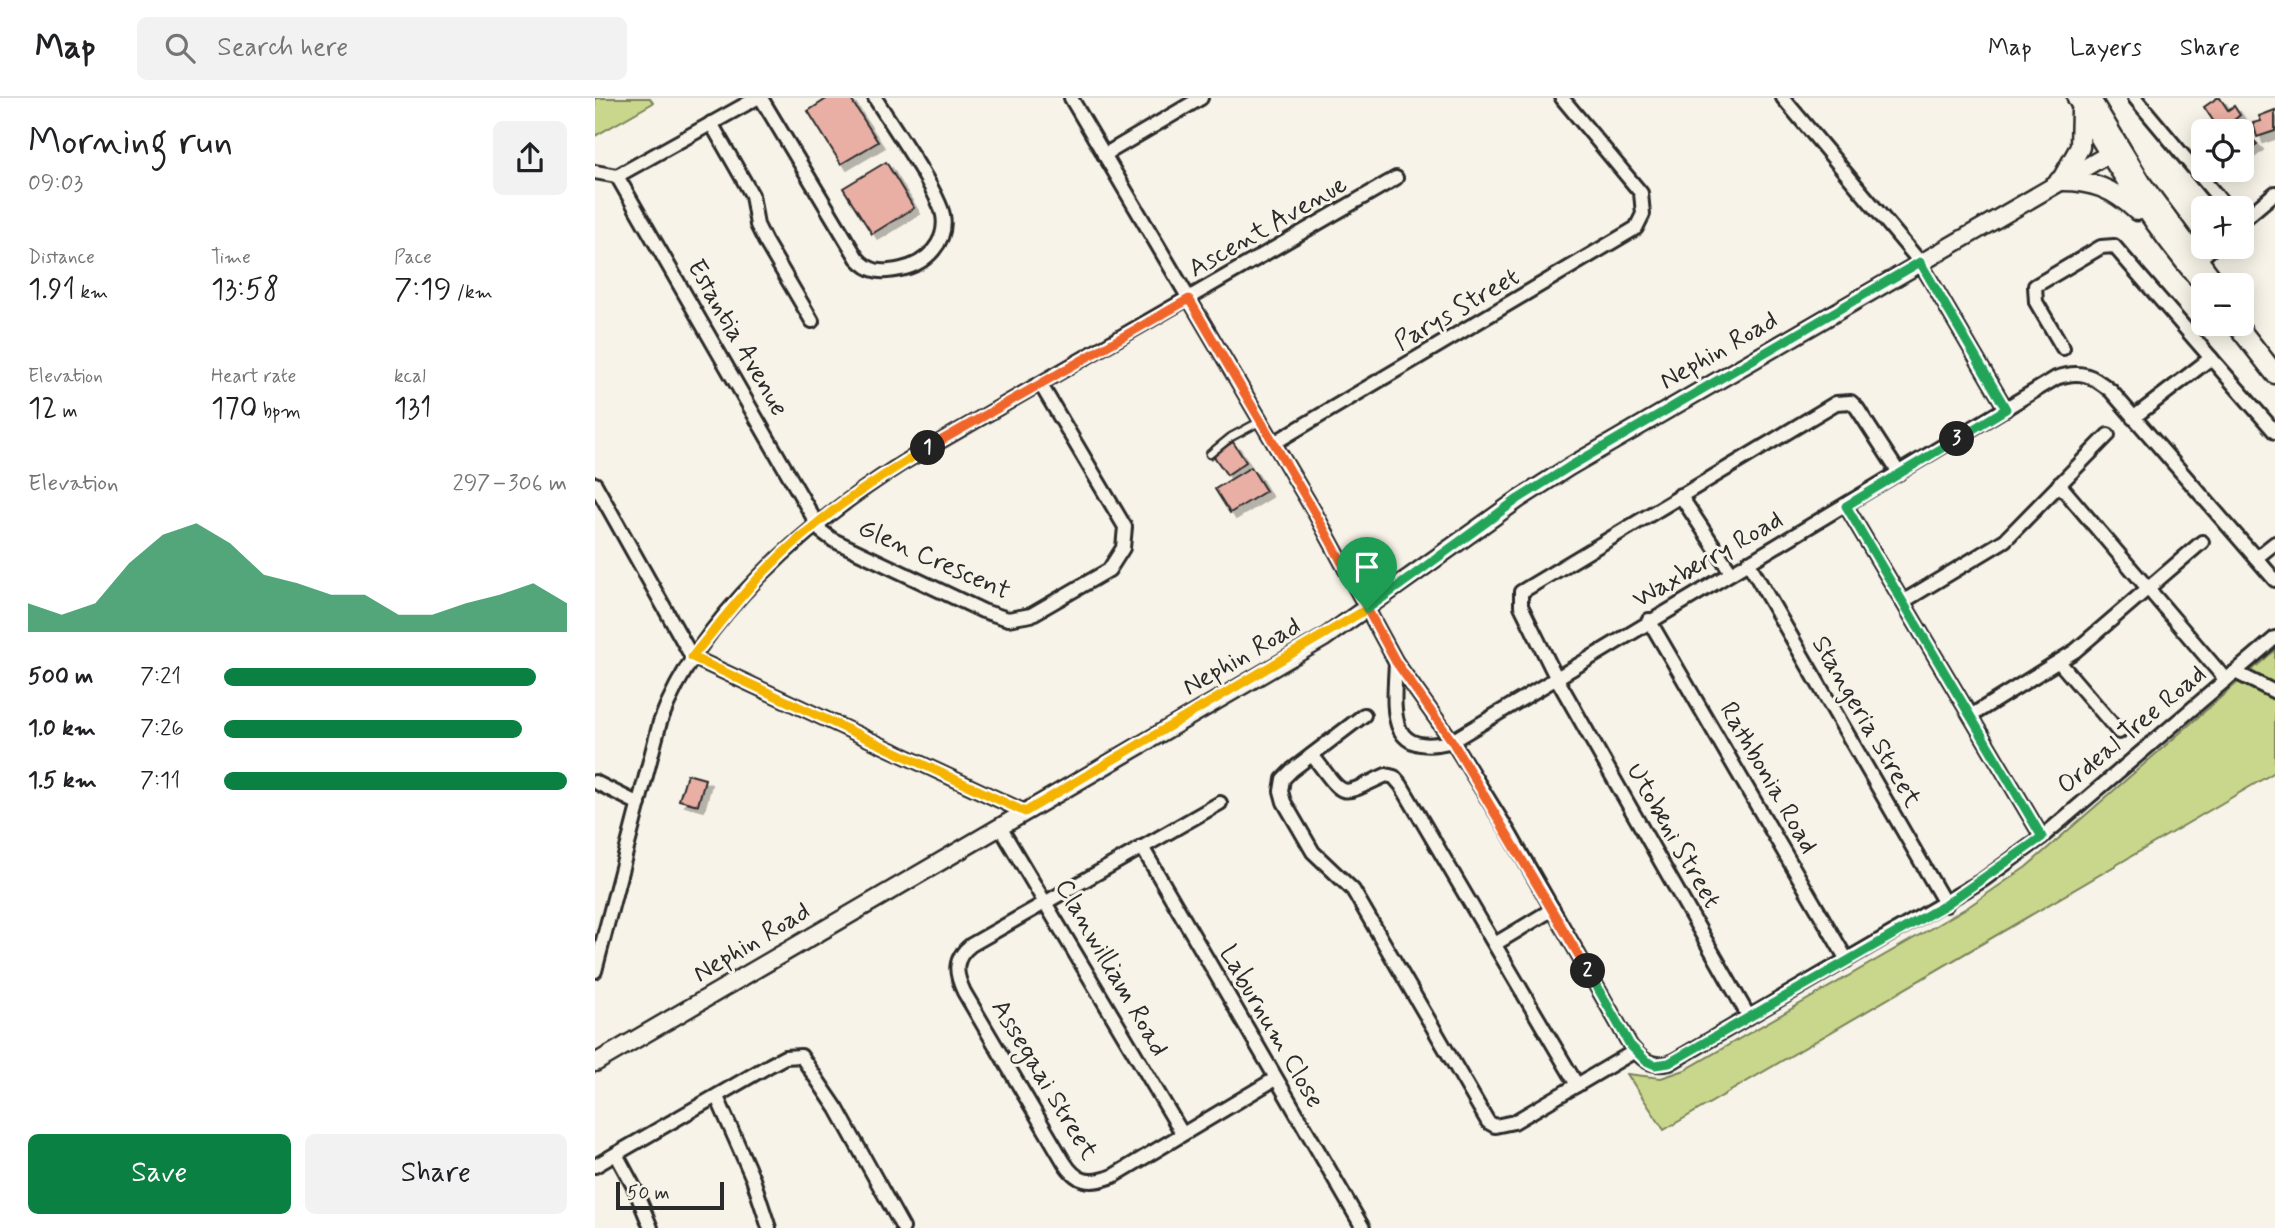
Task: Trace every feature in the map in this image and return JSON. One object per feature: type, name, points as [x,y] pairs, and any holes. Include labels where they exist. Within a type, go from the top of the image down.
[{"type":"main road","points":[[2081,98],[2162,236]]},
{"type":"main road","points":[[2081,98],[2083,136],[2078,153],[2061,180],[2084,181],[2112,191],[2203,273]]},
{"type":"main road","points":[[2114,151],[2198,273]]},
{"type":"main road","points":[[2254,331],[2275,356]]},
{"type":"main road","points":[[2245,336],[2275,374]]},
{"type":"street","points":[[595,172],[617,176],[759,98],[857,258],[872,270],[884,272],[905,268],[927,256],[940,241],[943,221],[933,194],[875,98]]},
{"type":"street","points":[[1071,98],[1274,443],[1396,662],[1452,741],[1635,1051],[1514,1122],[1495,1126],[1488,1122],[1353,890],[1313,852],[1284,802],[1280,791],[1283,779],[1364,715]]},
{"type":"street","points":[[1104,155],[1201,98]]},
{"type":"street","name":"Parys Street","points":[[1274,443],[1630,233],[1641,221],[1643,201],[1636,185],[1562,98]]},
{"type":"street","points":[[1783,98],[1920,262],[2006,409]]},
{"type":"street","points":[[2135,98],[2217,196]]},
{"type":"street","points":[[711,123],[752,195],[757,225],[765,241],[812,321]]},
{"type":"street","name":"Nephin Road","points":[[595,1063],[1367,609],[1539,486],[2114,151]]},
{"type":"street","name":"Estantia Avenue","points":[[617,176],[785,464],[816,524]]},
{"type":"street","name":"Ascent Avenue","points":[[596,963],[660,722],[671,692],[692,657],[764,571],[851,496],[901,464],[1396,178]]},
{"type":"street","points":[[2254,211],[2275,193]]},
{"type":"street","points":[[2063,348],[2036,302],[2035,286],[2107,245],[2120,250],[2275,432]]},
{"type":"street","points":[[2194,265],[2200,259]]},
{"type":"street","points":[[2211,358],[2133,418],[2275,580]]},
{"type":"street","name":"Waxberry Road","points":[[1396,662],[1392,707],[1403,733],[1413,742],[1429,747],[1452,741],[1649,620],[2070,373],[2081,373],[2099,382],[2133,418]]},
{"type":"street","name":"Glen Crescent","points":[[816,524],[833,540],[983,611],[1008,619],[1031,615],[1109,570],[1123,548],[1125,527],[1041,385]]},
{"type":"street","points":[[1731,572],[1681,495],[1844,401],[1857,408],[1899,473]]},
{"type":"street","points":[[1904,601],[2005,540],[2108,435]]},
{"type":"street","points":[[595,484],[692,657],[1025,812]]},
{"type":"street","points":[[2059,484],[2147,588],[2230,676],[2275,692]]},
{"type":"street","name":"Utobeni Street","points":[[1681,495],[1521,592],[1521,606],[1556,677],[1749,1017]]},
{"type":"street","points":[[1846,506],[2042,837]]},
{"type":"street","points":[[1972,715],[2059,662],[2202,542]]},
{"type":"street","points":[[2256,558],[2275,543]]},
{"type":"street","name":"Stangeria Street","points":[[1748,562],[1945,905]]},
{"type":"street","name":"Rathbonia Road","points":[[1649,620],[1847,960]]},
{"type":"street","name":"Ordeal Tree Road","points":[[1635,1051],[1655,1065],[1669,1063],[1945,905],[2042,837],[2275,638]]},
{"type":"street","points":[[2059,662],[2119,732]]},
{"type":"street","points":[[1312,755],[1345,792],[1352,792],[1386,775],[1394,777],[1577,1085]]},
{"type":"street","points":[[595,782],[639,804]]},
{"type":"street","points":[[1046,904],[1220,803]]},
{"type":"street","name":"Clanwilliam Road","points":[[1000,827],[1182,1133]]},
{"type":"street","name":"Laburnum Close","points":[[1142,848],[1363,1228]]},
{"type":"street","name":"Assegaai Street","points":[[1046,904],[964,951],[957,971],[964,992],[1070,1172],[1080,1180],[1092,1182],[1113,1177],[1182,1133]]},
{"type":"street","points":[[1495,944],[1553,909]]},
{"type":"street","points":[[595,1166],[785,1058],[801,1056],[837,1109],[903,1228]]},
{"type":"street","points":[[1182,1133],[1275,1079]]},
{"type":"street","points":[[717,1097],[753,1179],[769,1228]]},
{"type":"street","points":[[616,1154],[635,1189],[651,1228]]},
{"type":"lane","points":[[1210,454],[1231,437],[1261,421]]},
{"type":"green space","points":[[595,98],[650,98],[653,103],[595,136]]},
{"type":"green space","points":[[2275,650],[2275,772],[1664,1130],[1627,1074],[1661,1078],[1685,1070],[1968,907],[2026,867]]},
{"type":"building","points":[[828,98],[850,98],[878,142],[841,164],[808,111]]},
{"type":"building","points":[[2220,98],[2228,110],[2234,106],[2240,115],[2235,119],[2212,119],[2204,107]]},
{"type":"building","points":[[2275,110],[2275,131],[2257,137],[2254,123],[2261,121],[2259,116]]},
{"type":"building","points":[[886,162],[914,208],[872,234],[843,188]]},
{"type":"building","points":[[1233,442],[1246,462],[1227,475],[1213,455]]},
{"type":"building","points":[[1251,467],[1266,491],[1230,513],[1215,489]]},
{"type":"building","points":[[687,774],[705,779],[698,805],[679,800]]},
{"type":"route","points":[[1367,609],[1324,638],[1025,812],[692,657],[764,571],[851,496],[993,410],[1189,299],[1315,513],[1367,609],[1396,662],[1452,741],[1508,831],[1630,1045],[1646,1061],[1655,1065],[1669,1063],[1945,905],[2042,837],[1846,506],[2006,409],[1920,262],[1518,499],[1367,609]]}]
